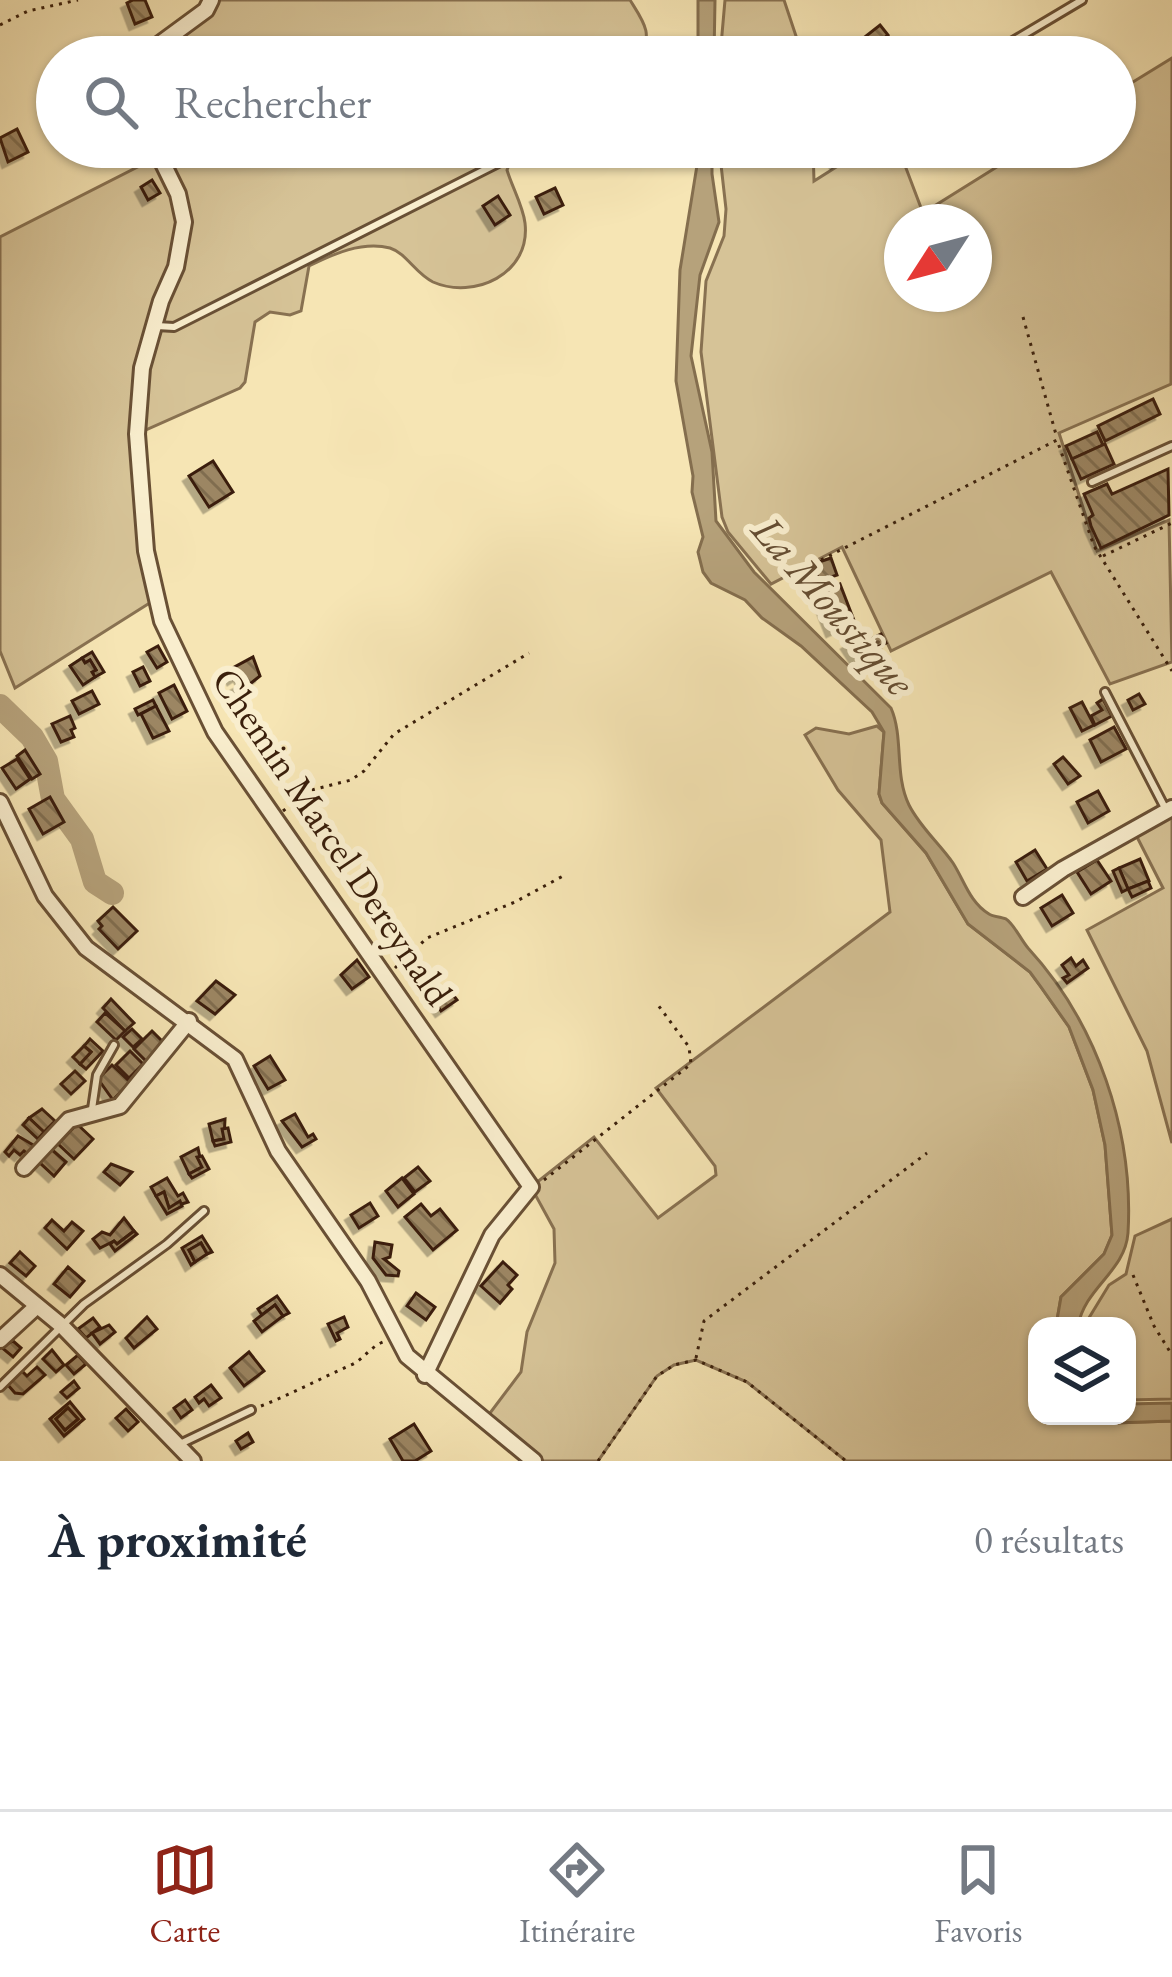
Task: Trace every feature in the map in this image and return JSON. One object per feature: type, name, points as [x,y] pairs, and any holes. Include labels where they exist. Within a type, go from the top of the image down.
[{"type":"street","points":[[171,36],[206,10],[211,0]]},
{"type":"street","name":"Chemin Marcel Dereynald","points":[[165,168],[184,222],[176,267],[142,368],[137,434],[146,551],[156,599],[198,701],[270,815],[525,1172],[531,1187]]},
{"type":"street","points":[[0,802],[45,896],[86,948],[235,1059],[278,1150],[368,1281],[396,1338],[425,1375],[534,1461]]},
{"type":"street","points":[[1023,897],[1170,809]]},
{"type":"street","points":[[24,1168],[69,1120],[120,1106],[189,1021]]},
{"type":"street","points":[[425,1375],[492,1235],[531,1187]]},
{"type":"street","points":[[0,1275],[62,1326],[193,1461]]},
{"type":"street","points":[[0,1340],[37,1306]]},
{"type":"lane","points":[[1021,36],[1082,0]]},
{"type":"lane","points":[[154,326],[174,327],[488,168]]},
{"type":"lane","points":[[1092,482],[1172,446]]},
{"type":"lane","points":[[1105,692],[1170,809]]},
{"type":"lane","points":[[91,1113],[98,1075],[114,1045]]},
{"type":"lane","points":[[0,1388],[62,1326],[204,1211]]},
{"type":"lane","points":[[176,1446],[251,1410]]},
{"type":"path","points":[[0,25],[28,10],[78,0]]},
{"type":"path","points":[[1023,317],[1094,546],[1172,671]]},
{"type":"path","points":[[813,564],[1058,440]]},
{"type":"path","points":[[1103,556],[1172,523]]},
{"type":"path","points":[[270,815],[281,813],[308,791],[351,780],[394,734],[529,653]]},
{"type":"path","points":[[384,976],[427,938],[515,902],[563,876]]},
{"type":"path","points":[[531,1187],[692,1064],[689,1048],[658,1005]]},
{"type":"path","points":[[696,1360],[704,1321],[927,1154]]},
{"type":"path","points":[[1133,1275],[1172,1355]]},
{"type":"path","points":[[251,1410],[355,1364],[376,1344],[396,1338]]},
{"type":"path","points":[[598,1461],[657,1376],[674,1365],[696,1360],[747,1382],[846,1461]]},
{"type":"shaded area","points":[[211,0],[630,0],[646,35],[646,36],[167,36]]},
{"type":"shaded area","points":[[698,0],[715,0],[714,36],[698,36]]},
{"type":"shaded area","points":[[725,0],[784,0],[796,36],[722,36]]},
{"type":"shaded area","points":[[1172,58],[1171,384],[1059,433],[1097,551],[1169,520],[1172,662],[1110,684],[1051,572],[891,651],[842,547],[771,584],[728,532],[722,517],[701,352],[706,281],[724,236],[721,168],[814,168],[814,181],[835,168],[906,168],[920,204],[884,204],[884,312],[992,312],[992,204],[937,204],[995,168],[1136,168],[1136,80]]},
{"type":"shaded area","points":[[135,168],[508,168],[525,223],[519,256],[509,269],[482,285],[449,287],[433,282],[396,251],[379,246],[348,250],[309,266],[301,311],[290,315],[270,312],[255,322],[240,388],[137,434],[156,599],[15,688],[0,651],[0,237]]},
{"type":"shaded area","points":[[697,168],[712,168],[719,222],[700,275],[691,356],[712,452],[716,521],[754,572],[891,708],[904,793],[913,813],[953,863],[977,904],[990,915],[1009,921],[1074,1010],[1092,1044],[1125,1156],[1128,1233],[1120,1258],[1081,1317],[1058,1317],[1061,1297],[1104,1254],[1112,1235],[1105,1145],[1093,1090],[1069,1027],[1030,972],[968,924],[926,853],[882,803],[884,732],[872,712],[801,646],[745,600],[711,583],[703,572],[698,552],[703,537],[676,381],[680,270]]},
{"type":"shaded area","points":[[877,726],[884,732],[882,803],[926,853],[968,924],[1030,972],[1069,1027],[1093,1090],[1105,1145],[1112,1235],[1104,1254],[1061,1297],[1058,1317],[1028,1317],[1028,1425],[1172,1421],[1172,1461],[846,1461],[747,1382],[696,1360],[674,1365],[657,1376],[598,1461],[534,1461],[484,1421],[521,1372],[527,1332],[555,1263],[554,1229],[531,1187],[594,1137],[658,1218],[716,1175],[715,1166],[656,1088],[890,912],[881,840],[838,790],[805,735],[816,728],[849,734]]},
{"type":"shaded area","points":[[1172,812],[1172,1143],[1147,1051],[1087,930],[1163,888],[1135,833]]},
{"type":"shaded area","points":[[1172,1219],[1172,1399],[1136,1400],[1136,1317],[1089,1317],[1109,1285],[1126,1274],[1135,1236]]},
{"type":"shaded area","points":[[1172,1403],[1172,1421],[1136,1422],[1136,1404]]},
{"type":"building","points":[[145,0],[152,17],[135,24],[127,3]]},
{"type":"building","points":[[880,25],[888,35],[887,36],[866,36]]},
{"type":"building","points":[[17,129],[28,152],[8,162],[0,138]]},
{"type":"building","points":[[152,180],[160,193],[148,200],[141,187]]},
{"type":"building","points":[[555,188],[563,205],[544,214],[536,197]]},
{"type":"building","points":[[498,196],[510,215],[495,225],[483,206]]},
{"type":"building","points":[[1153,399],[1160,414],[1105,441],[1098,426]]},
{"type":"building","points":[[1097,432],[1103,445],[1072,459],[1066,446]]},
{"type":"building","points":[[1105,444],[1114,464],[1081,479],[1072,459]]},
{"type":"building","points":[[213,461],[233,492],[209,507],[189,476]]},
{"type":"building","points":[[1168,469],[1169,515],[1101,548],[1084,494],[1107,484],[1112,494]]},
{"type":"building","points":[[831,558],[837,575],[819,581],[813,564]]},
{"type":"building","points":[[840,584],[855,623],[842,628],[827,589]]},
{"type":"building","points":[[833,604],[841,627],[832,631],[823,608]]},
{"type":"building","points":[[881,634],[886,643],[871,650],[867,641]]},
{"type":"building","points":[[858,637],[867,651],[856,658],[847,644]]},
{"type":"building","points":[[158,646],[167,662],[157,668],[147,652]]},
{"type":"building","points":[[92,652],[104,672],[95,677],[90,660],[85,663],[82,658]]},
{"type":"building","points":[[253,657],[260,676],[241,691],[239,675],[233,679],[229,670]]},
{"type":"building","points":[[82,658],[85,663],[90,660],[96,670],[92,672],[95,677],[83,685],[70,666]]},
{"type":"building","points":[[143,667],[150,681],[140,686],[133,672]]},
{"type":"building","points":[[174,685],[187,711],[172,719],[159,693]]},
{"type":"building","points":[[92,691],[99,704],[79,714],[72,701]]},
{"type":"building","points":[[1139,694],[1145,704],[1133,710],[1128,700]]},
{"type":"building","points":[[1103,699],[1112,716],[1095,725],[1091,716],[1102,710],[1097,703]]},
{"type":"building","points":[[153,700],[156,706],[138,715],[135,709]]},
{"type":"building","points":[[1082,702],[1094,725],[1082,731],[1070,708]]},
{"type":"building","points":[[156,706],[169,731],[153,738],[141,714]]},
{"type":"building","points":[[70,716],[74,737],[61,742],[52,724]]},
{"type":"building","points":[[1114,727],[1126,749],[1101,762],[1090,740]]},
{"type":"building","points":[[25,750],[40,774],[32,779],[17,756]]},
{"type":"building","points":[[1063,757],[1080,776],[1068,784],[1054,764]]},
{"type":"building","points":[[17,759],[30,779],[16,789],[2,768]]},
{"type":"building","points":[[1098,791],[1109,811],[1088,823],[1077,802]]},
{"type":"building","points":[[50,797],[64,822],[43,834],[29,809]]},
{"type":"building","points":[[1035,850],[1047,869],[1027,881],[1016,862]]},
{"type":"building","points":[[1140,859],[1149,881],[1128,889],[1119,868]]},
{"type":"building","points":[[1097,860],[1111,881],[1091,894],[1077,872]]},
{"type":"building","points":[[1119,868],[1128,889],[1122,892],[1113,871]]},
{"type":"building","points":[[1148,881],[1151,888],[1132,897],[1128,889]]},
{"type":"building","points":[[1062,895],[1073,913],[1052,926],[1041,908]]},
{"type":"building","points":[[113,907],[137,931],[118,949],[99,929],[98,921]]},
{"type":"building","points":[[1071,958],[1076,966],[1083,960],[1088,968],[1067,983],[1063,978],[1069,975],[1062,965]]},
{"type":"building","points":[[357,960],[369,977],[352,989],[341,975]]},
{"type":"building","points":[[216,981],[235,995],[215,1014],[197,1001]]},
{"type":"building","points":[[447,987],[457,1000],[441,1011],[432,998]]},
{"type":"building","points":[[111,999],[134,1023],[125,1031],[103,1008]]},
{"type":"building","points":[[105,1013],[125,1031],[116,1040],[97,1022]]},
{"type":"building","points":[[132,1029],[142,1039],[133,1047],[123,1037]]},
{"type":"building","points":[[152,1031],[162,1041],[148,1063],[134,1049]]},
{"type":"building","points":[[90,1039],[103,1051],[86,1069],[80,1064],[91,1052],[84,1046]]},
{"type":"building","points":[[84,1046],[91,1052],[80,1064],[73,1057]]},
{"type":"building","points":[[130,1051],[143,1064],[129,1078],[116,1065]]},
{"type":"building","points":[[270,1056],[285,1080],[268,1089],[254,1066]]},
{"type":"building","points":[[112,1065],[130,1082],[113,1100],[98,1079]]},
{"type":"building","points":[[75,1071],[85,1081],[71,1094],[61,1084]]},
{"type":"building","points":[[42,1109],[55,1121],[44,1132],[29,1118]]},
{"type":"building","points":[[295,1114],[308,1137],[313,1134],[316,1139],[302,1147],[282,1121]]},
{"type":"building","points":[[29,1118],[44,1132],[38,1139],[23,1125]]},
{"type":"building","points":[[225,1119],[224,1139],[213,1141],[209,1124]]},
{"type":"building","points":[[77,1124],[93,1139],[74,1159],[58,1144]]},
{"type":"building","points":[[228,1128],[231,1142],[215,1146],[213,1141],[224,1139],[222,1129]]},
{"type":"building","points":[[18,1136],[35,1146],[28,1154],[14,1150],[9,1156],[5,1152]]},
{"type":"building","points":[[50,1148],[66,1162],[54,1176],[39,1162]]},
{"type":"building","points":[[198,1148],[202,1167],[189,1174],[181,1157]]},
{"type":"building","points":[[202,1156],[209,1169],[192,1178],[189,1174],[202,1167],[197,1157]]},
{"type":"building","points":[[111,1164],[132,1172],[120,1185],[104,1172]]},
{"type":"building","points":[[418,1167],[430,1181],[415,1192],[404,1178]]},
{"type":"building","points":[[167,1178],[188,1202],[169,1208],[164,1192],[156,1196],[151,1187]]},
{"type":"building","points":[[402,1178],[414,1194],[398,1207],[386,1191]]},
{"type":"building","points":[[164,1192],[169,1208],[180,1201],[182,1206],[167,1214],[156,1196]]},
{"type":"building","points":[[370,1203],[378,1216],[359,1228],[351,1215]]},
{"type":"building","points":[[421,1204],[431,1216],[440,1209],[457,1230],[433,1250],[405,1217]]},
{"type":"building","points":[[124,1218],[134,1231],[117,1244],[114,1241],[100,1248],[93,1239],[102,1232],[110,1235]]},
{"type":"building","points":[[52,1220],[64,1231],[72,1222],[83,1231],[67,1249],[45,1228]]},
{"type":"building","points":[[134,1231],[137,1234],[115,1251],[110,1244]]},
{"type":"building","points":[[202,1236],[212,1252],[207,1254],[201,1243],[189,1250],[195,1262],[191,1265],[182,1248]]},
{"type":"building","points":[[375,1242],[392,1245],[390,1257],[384,1259],[399,1271],[398,1276],[386,1275],[373,1258]]},
{"type":"building","points":[[201,1243],[207,1254],[195,1262],[189,1250]]},
{"type":"building","points":[[20,1252],[35,1266],[26,1276],[10,1263]]},
{"type":"building","points":[[503,1262],[517,1275],[500,1303],[481,1286]]},
{"type":"building","points":[[68,1267],[84,1281],[70,1297],[54,1284]]},
{"type":"building","points":[[416,1293],[435,1307],[426,1320],[407,1306]]},
{"type":"building","points":[[277,1296],[289,1313],[283,1316],[275,1305],[262,1315],[258,1309]]},
{"type":"building","points":[[275,1305],[283,1316],[262,1332],[254,1321]]},
{"type":"building","points":[[147,1317],[157,1329],[134,1348],[126,1338]]},
{"type":"building","points":[[344,1317],[348,1327],[337,1333],[340,1339],[336,1341],[328,1324]]},
{"type":"building","points":[[93,1318],[100,1327],[86,1338],[78,1329]]},
{"type":"building","points":[[109,1325],[115,1332],[100,1344],[92,1333]]},
{"type":"building","points":[[13,1341],[21,1348],[13,1357],[1,1347]]},
{"type":"building","points":[[52,1350],[64,1365],[56,1372],[43,1359]]},
{"type":"building","points":[[249,1352],[264,1371],[244,1386],[230,1368]]},
{"type":"building","points":[[78,1355],[86,1364],[74,1374],[66,1365]]},
{"type":"building","points":[[37,1367],[45,1375],[23,1394],[7,1384],[22,1371],[27,1376]]},
{"type":"building","points":[[74,1381],[79,1388],[67,1398],[61,1392]]},
{"type":"building","points":[[211,1385],[221,1398],[209,1406],[204,1399],[199,1403],[195,1397]]},
{"type":"building","points":[[185,1400],[192,1410],[181,1418],[174,1408]]},
{"type":"building","points":[[70,1402],[84,1419],[64,1436],[50,1419]],"holes":[[[68,1408],[78,1419],[65,1430],[56,1419]]]},
{"type":"building","points":[[68,1408],[78,1419],[65,1430],[56,1419]]},
{"type":"building","points":[[126,1409],[138,1422],[128,1431],[116,1418]]},
{"type":"building","points":[[414,1424],[431,1451],[415,1461],[403,1461],[390,1439]]},
{"type":"building","points":[[248,1433],[253,1442],[241,1449],[236,1441]]},
{"type":"waterway","points":[[0,706],[32,737],[46,761],[53,799],[82,839],[95,882],[112,893]]},
{"type":"water label","name":"La Moustique","points":[[834,605]]}]
